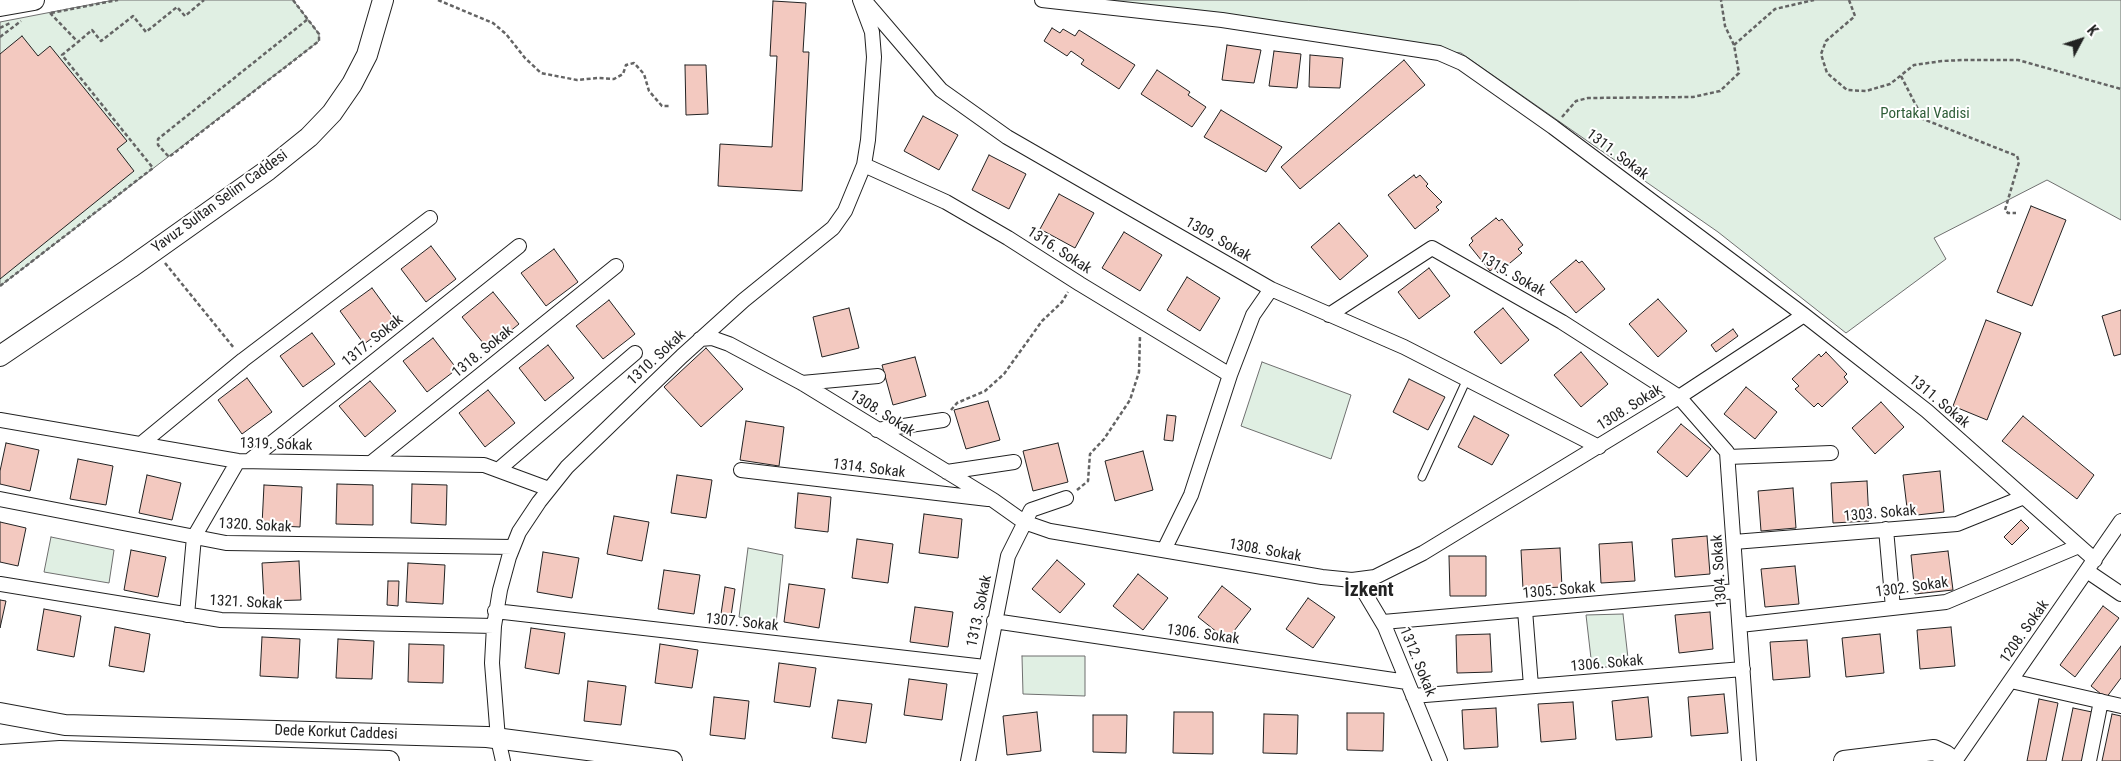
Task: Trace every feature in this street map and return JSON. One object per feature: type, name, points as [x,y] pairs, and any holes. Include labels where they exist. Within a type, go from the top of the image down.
[{"type":"main road","name":"Yavuz Sultan Selim Caddesi","points":[[0,356],[268,170],[308,137],[332,112],[352,84],[367,55],[383,0]]},
{"type":"main road","points":[[0,6],[38,7]]},
{"type":"main road","name":"Dede Korkut Caddesi","points":[[0,713],[65,725],[498,738],[672,761]]},
{"type":"main road","points":[[1844,761],[1934,750],[1945,754],[1954,761]]},
{"type":"main road","points":[[33,761],[60,751]]},
{"type":"main road","name":"Dede Korkut Caddesi","points":[[0,755],[60,751],[389,761]]},
{"type":"street","name":"1310. Sokak","points":[[503,761],[498,738],[492,663],[495,611],[519,532],[567,467],[700,339],[744,300],[833,228],[848,204],[864,165],[868,140],[874,57],[872,32],[860,0]]},
{"type":"street","name":"1309. Sokak","points":[[864,0],[941,90],[1007,137],[1271,289],[1404,347],[1599,446]]},
{"type":"street","name":"1311. Sokak","points":[[1042,0],[1222,20],[1439,53],[1462,63],[1553,127],[1927,411],[2079,546],[2091,565],[2121,594]]},
{"type":"street","name":"1316. Sokak","points":[[864,165],[946,202],[1230,374]]},
{"type":"street","points":[[141,444],[243,360],[430,218]]},
{"type":"street","name":"1317. Sokak","points":[[243,461],[519,246]]},
{"type":"street","name":"1315. Sokak","points":[[1329,315],[1432,248],[1562,322],[1679,397]]},
{"type":"street","name":"1318. Sokak","points":[[371,464],[616,266]]},
{"type":"street","points":[[1164,550],[1192,495],[1230,374],[1253,315],[1271,289]]},
{"type":"street","name":"1308. Sokak","points":[[700,339],[712,338],[729,344],[802,383],[994,500],[1024,522],[1050,531],[1322,577],[1357,580],[1375,577],[1402,565],[1679,397],[1804,316]]},
{"type":"street","points":[[498,470],[635,353]]},
{"type":"street","points":[[802,383],[878,376]]},
{"type":"street","name":"1304. Sokak","points":[[1679,397],[1728,452],[1750,761]]},
{"type":"street","name":"1319. Sokak","points":[[0,420],[243,461],[484,465],[549,489]]},
{"type":"street","points":[[877,430],[943,420]]},
{"type":"street","points":[[1728,458],[1830,453]]},
{"type":"street","points":[[187,615],[194,537],[243,461]]},
{"type":"street","points":[[947,472],[1014,462]]},
{"type":"street","name":"1314. Sokak","points":[[741,470],[994,500]]},
{"type":"street","name":"1303. Sokak","points":[[1734,542],[1957,524],[2024,497]]},
{"type":"street","name":"1313. Sokak","points":[[968,761],[1008,556],[1031,510],[1066,498]]},
{"type":"street","name":"1320. Sokak","points":[[0,499],[226,543],[513,547]]},
{"type":"street","name":"1208. Sokak","points":[[1954,761],[2121,521]]},
{"type":"street","points":[[1886,529],[1893,608]]},
{"type":"street","name":"1302. Sokak","points":[[1740,624],[1946,602],[2079,546]]},
{"type":"street","name":"1312. Sokak","points":[[1357,580],[1383,622],[1440,761]]},
{"type":"street","name":"1321. Sokak","points":[[0,584],[221,620],[494,626]]},
{"type":"street","name":"1305. Sokak","points":[[1383,622],[1737,591]]},
{"type":"street","points":[[1524,610],[1531,686]]},
{"type":"street","name":"1307. Sokak","points":[[495,611],[985,667]]},
{"type":"street","name":"1306. Sokak","points":[[994,621],[1408,682]]},
{"type":"street","name":"1306. Sokak","points":[[1413,696],[1743,669]]},
{"type":"street","points":[[2011,681],[2121,706]]},
{"type":"street","points":[[2089,761],[2101,701]]},
{"type":"lane","points":[[1422,477],[1467,379]]},
{"type":"path","points":[[50,13],[118,0]]},
{"type":"path","points":[[0,286],[153,168],[62,55],[92,30],[101,41],[133,16],[146,32],[177,7],[185,16],[204,0]]},
{"type":"path","points":[[293,0],[308,19],[319,34],[319,41],[169,157],[158,145],[158,139],[308,19]]},
{"type":"path","points":[[438,0],[493,23],[506,34],[525,58],[541,73],[577,80],[614,79],[623,74],[626,65],[634,63],[644,74],[649,91],[662,106],[670,106]]},
{"type":"path","points":[[1553,127],[1576,102],[1588,98],[1693,96],[1720,91],[1738,73],[1734,45],[1725,26],[1721,0]]},
{"type":"path","points":[[1734,45],[1776,9],[1814,0]]},
{"type":"path","points":[[1849,0],[1855,16],[1826,41],[1821,54],[1827,73],[1847,90],[1866,91],[1890,84],[1914,65],[1942,61],[2018,60],[2121,89]]},
{"type":"path","points":[[38,7],[50,13],[78,42]]},
{"type":"path","points":[[0,22],[26,17],[0,37]]},
{"type":"path","points":[[1901,76],[1922,119],[2017,156],[2019,162],[2004,210],[2008,213],[2016,213]]},
{"type":"path","points":[[155,250],[243,360]]},
{"type":"path","points":[[943,420],[957,403],[984,391],[1004,374],[1042,321],[1062,302],[1075,280]]},
{"type":"path","points":[[1066,498],[1088,481],[1090,454],[1104,439],[1130,400],[1139,372],[1139,320]]},
{"type":"green space","points":[[114,0],[293,0],[319,34],[319,41],[0,286],[0,22]]},
{"type":"green space","name":"Portakal Vadisi","points":[[1038,0],[2121,0],[2121,220],[2047,180],[1934,238],[1946,259],[1846,333],[1718,232],[1461,53]]},
{"type":"green space","points":[[1262,362],[1351,395],[1331,459],[1241,426]]},
{"type":"green space","points":[[51,537],[114,550],[109,583],[44,572]]},
{"type":"green space","points":[[748,548],[783,555],[776,624],[739,617]]},
{"type":"green space","points":[[1623,614],[1629,667],[1592,667],[1586,615]]},
{"type":"green space","points":[[1022,656],[1085,656],[1085,696],[1023,694]]},
{"type":"building","points":[[773,1],[806,3],[803,52],[809,52],[802,191],[718,186],[720,144],[772,147],[777,56],[770,56]]},
{"type":"building","points":[[1052,28],[1060,33],[1063,29],[1075,36],[1079,30],[1135,65],[1119,89],[1081,64],[1084,60],[1071,51],[1067,56],[1044,41]]},
{"type":"building","points":[[22,36],[38,56],[50,46],[127,141],[117,149],[134,171],[0,279],[0,54]]},
{"type":"building","points":[[1227,45],[1261,50],[1254,83],[1222,80]]},
{"type":"building","points":[[1274,51],[1301,54],[1297,88],[1269,86]]},
{"type":"building","points":[[1310,55],[1343,58],[1340,88],[1309,87]]},
{"type":"building","points":[[1404,60],[1425,85],[1300,189],[1281,167]]},
{"type":"building","points":[[685,65],[706,65],[708,114],[686,115]]},
{"type":"building","points":[[1157,70],[1190,92],[1188,95],[1206,107],[1192,127],[1141,94]]},
{"type":"building","points":[[1221,110],[1282,147],[1266,172],[1204,137]]},
{"type":"building","points":[[923,116],[958,135],[939,170],[904,151]]},
{"type":"building","points":[[989,155],[1026,174],[1009,209],[972,190]]},
{"type":"building","points":[[1414,175],[1416,178],[1420,175],[1428,184],[1426,186],[1442,202],[1436,207],[1439,210],[1415,229],[1388,195]]},
{"type":"building","points":[[1059,194],[1094,213],[1075,248],[1040,229]]},
{"type":"building","points":[[2031,206],[2066,220],[2032,306],[1997,292]]},
{"type":"building","points":[[1496,218],[1499,221],[1502,219],[1523,245],[1518,249],[1522,253],[1498,273],[1494,268],[1490,271],[1469,245],[1473,241],[1471,238]]},
{"type":"building","points":[[1339,223],[1368,256],[1340,280],[1311,247]]},
{"type":"building","points":[[1124,232],[1162,255],[1140,291],[1102,268]]},
{"type":"building","points":[[431,246],[456,279],[426,302],[401,269]]},
{"type":"building","points":[[554,249],[578,282],[546,306],[521,273]]},
{"type":"building","points":[[1576,260],[1579,263],[1582,261],[1605,289],[1576,313],[1550,282]]},
{"type":"building","points":[[1429,268],[1450,296],[1419,319],[1398,292]]},
{"type":"building","points":[[1187,277],[1220,298],[1200,331],[1167,310]]},
{"type":"building","points":[[372,288],[396,321],[364,344],[340,311]]},
{"type":"building","points":[[493,292],[519,324],[488,349],[462,317]]},
{"type":"building","points":[[1658,299],[1687,331],[1658,357],[1629,324]]},
{"type":"building","points":[[609,300],[635,334],[603,359],[576,326]]},
{"type":"building","points":[[849,308],[859,348],[822,357],[813,317]]},
{"type":"building","points":[[1503,308],[1529,340],[1501,364],[1474,332]]},
{"type":"building","points":[[2121,310],[2121,354],[2114,356],[2102,316]]},
{"type":"building","points":[[1986,320],[2021,333],[1987,420],[1953,406]]},
{"type":"building","points":[[1733,329],[1738,336],[1716,352],[1711,345]]},
{"type":"building","points":[[312,333],[335,364],[303,387],[280,356]]},
{"type":"building","points":[[433,338],[457,369],[427,392],[403,361]]},
{"type":"building","points":[[548,345],[574,378],[545,401],[519,368]]},
{"type":"building","points":[[706,348],[743,389],[701,427],[664,387]]},
{"type":"building","points":[[1581,352],[1608,384],[1581,407],[1554,375]]},
{"type":"building","points":[[1826,352],[1847,374],[1844,377],[1848,382],[1822,407],[1818,403],[1814,407],[1795,389],[1799,386],[1792,379],[1819,354],[1821,357]]},
{"type":"building","points":[[915,357],[926,396],[893,405],[882,365]]},
{"type":"building","points":[[247,378],[272,412],[242,434],[218,400]]},
{"type":"building","points":[[1409,379],[1445,397],[1428,430],[1393,412]]},
{"type":"building","points":[[370,381],[396,411],[365,437],[339,406]]},
{"type":"building","points":[[1746,387],[1777,412],[1755,439],[1724,414]]},
{"type":"building","points":[[488,390],[515,423],[485,447],[459,413]]},
{"type":"building","points":[[988,401],[1000,440],[966,449],[954,410]]},
{"type":"building","points":[[1881,402],[1904,427],[1875,454],[1852,428]]},
{"type":"building","points":[[1167,415],[1176,416],[1173,441],[1164,440]]},
{"type":"building","points":[[1474,416],[1509,435],[1492,465],[1458,447]]},
{"type":"building","points":[[2023,416],[2094,475],[2077,499],[2002,441]]},
{"type":"building","points":[[746,421],[784,427],[779,466],[740,460]]},
{"type":"building","points":[[1681,424],[1711,449],[1687,477],[1657,452]]},
{"type":"building","points":[[6,443],[39,450],[30,491],[0,484],[0,471]]},
{"type":"building","points":[[1058,443],[1068,482],[1033,491],[1023,451]]},
{"type":"building","points":[[1143,451],[1153,490],[1115,501],[1105,461]]},
{"type":"building","points":[[78,459],[113,466],[106,505],[70,499]]},
{"type":"building","points":[[1940,471],[1944,512],[1908,516],[1903,475]]},
{"type":"building","points":[[147,475],[181,483],[172,520],[139,513]]},
{"type":"building","points":[[677,475],[712,480],[706,518],[671,513]]},
{"type":"building","points":[[1867,481],[1869,521],[1833,523],[1831,483]]},
{"type":"building","points":[[337,484],[373,485],[373,525],[336,524]]},
{"type":"building","points":[[412,484],[447,485],[446,525],[411,523]]},
{"type":"building","points":[[264,485],[302,487],[300,527],[262,525]]},
{"type":"building","points":[[1793,488],[1796,528],[1761,531],[1758,491]]},
{"type":"building","points":[[798,493],[831,497],[828,532],[795,528]]},
{"type":"building","points":[[924,514],[962,519],[958,558],[919,553]]},
{"type":"building","points":[[614,516],[649,522],[642,561],[607,554]]},
{"type":"building","points":[[2021,520],[2029,528],[2012,545],[2004,537]]},
{"type":"building","points":[[0,522],[26,528],[18,566],[0,562]]},
{"type":"building","points":[[1707,536],[1710,574],[1675,577],[1672,539]]},
{"type":"building","points":[[857,539],[893,544],[888,583],[852,578]]},
{"type":"building","points":[[1632,542],[1635,581],[1601,583],[1599,544]]},
{"type":"building","points":[[1560,548],[1562,587],[1523,589],[1521,550]]},
{"type":"building","points":[[131,550],[166,557],[158,597],[124,590]]},
{"type":"building","points":[[1948,551],[1953,590],[1915,594],[1911,555]]},
{"type":"building","points":[[543,552],[579,558],[572,598],[537,592]]},
{"type":"building","points":[[1449,556],[1486,556],[1486,596],[1450,596]]},
{"type":"building","points":[[1057,560],[1085,584],[1060,613],[1032,589]]},
{"type":"building","points":[[299,561],[301,600],[264,601],[262,563]]},
{"type":"building","points":[[408,563],[445,565],[443,604],[406,602]]},
{"type":"building","points":[[1795,566],[1799,604],[1765,607],[1761,569]]},
{"type":"building","points":[[664,570],[700,575],[694,614],[658,609]]},
{"type":"building","points":[[1138,574],[1168,598],[1143,630],[1113,606]]},
{"type":"building","points":[[388,581],[399,581],[398,606],[387,605]]},
{"type":"building","points":[[789,584],[825,589],[819,628],[784,622]]},
{"type":"building","points":[[1222,586],[1251,609],[1227,640],[1198,617]]},
{"type":"building","points":[[725,587],[735,589],[731,616],[721,614]]},
{"type":"building","points":[[1308,598],[1335,617],[1313,648],[1286,629]]},
{"type":"building","points":[[0,600],[6,601],[0,628]]},
{"type":"building","points":[[2103,606],[2119,618],[2075,677],[2060,665]]},
{"type":"building","points":[[915,607],[953,612],[948,647],[910,642]]},
{"type":"building","points":[[44,609],[81,616],[74,657],[37,650]]},
{"type":"building","points":[[1710,612],[1713,649],[1679,653],[1675,615]]},
{"type":"building","points":[[115,627],[150,634],[144,672],[109,666]]},
{"type":"building","points":[[1951,627],[1955,666],[1920,669],[1917,630]]},
{"type":"building","points":[[531,628],[565,633],[559,674],[525,668]]},
{"type":"building","points":[[1490,634],[1492,672],[1457,673],[1456,635]]},
{"type":"building","points":[[1880,634],[1884,673],[1846,677],[1842,638]]},
{"type":"building","points":[[262,637],[300,639],[298,678],[260,676]]},
{"type":"building","points":[[338,639],[374,641],[372,679],[336,678]]},
{"type":"building","points":[[1807,640],[1810,677],[1773,680],[1770,642]]},
{"type":"building","points":[[409,644],[444,645],[443,683],[408,682]]},
{"type":"building","points":[[660,644],[698,650],[692,688],[655,683]]},
{"type":"building","points":[[2121,646],[2121,678],[2106,698],[2091,686]]},
{"type":"building","points":[[779,663],[816,668],[810,707],[774,702]]},
{"type":"building","points":[[909,679],[947,684],[942,720],[904,715]]},
{"type":"building","points":[[588,681],[626,686],[621,725],[584,721]]},
{"type":"building","points":[[1724,694],[1728,733],[1691,736],[1688,697]]},
{"type":"building","points":[[714,697],[749,701],[745,739],[710,735]]},
{"type":"building","points":[[1648,697],[1652,737],[1616,740],[1612,701]]},
{"type":"building","points":[[2039,699],[2058,703],[2046,761],[2027,761]]},
{"type":"building","points":[[838,700],[872,704],[866,743],[832,738]]},
{"type":"building","points":[[1573,702],[1576,739],[1541,742],[1538,704]]},
{"type":"building","points":[[1496,708],[1498,747],[1464,749],[1462,710]]},
{"type":"building","points":[[2073,708],[2092,712],[2082,761],[2062,761]]},
{"type":"building","points":[[1037,712],[1041,751],[1007,755],[1003,716]]},
{"type":"building","points":[[1174,712],[1213,712],[1213,754],[1173,753]]},
{"type":"building","points":[[1347,713],[1384,713],[1383,751],[1347,750]]},
{"type":"building","points":[[1264,714],[1298,715],[1297,754],[1263,753]]},
{"type":"building","points":[[2112,714],[2121,716],[2121,761],[2102,761]]},
{"type":"building","points":[[1093,715],[1127,715],[1126,753],[1093,752]]},
{"type":"district","name":"İzkent","points":[[1369,591]]}]
